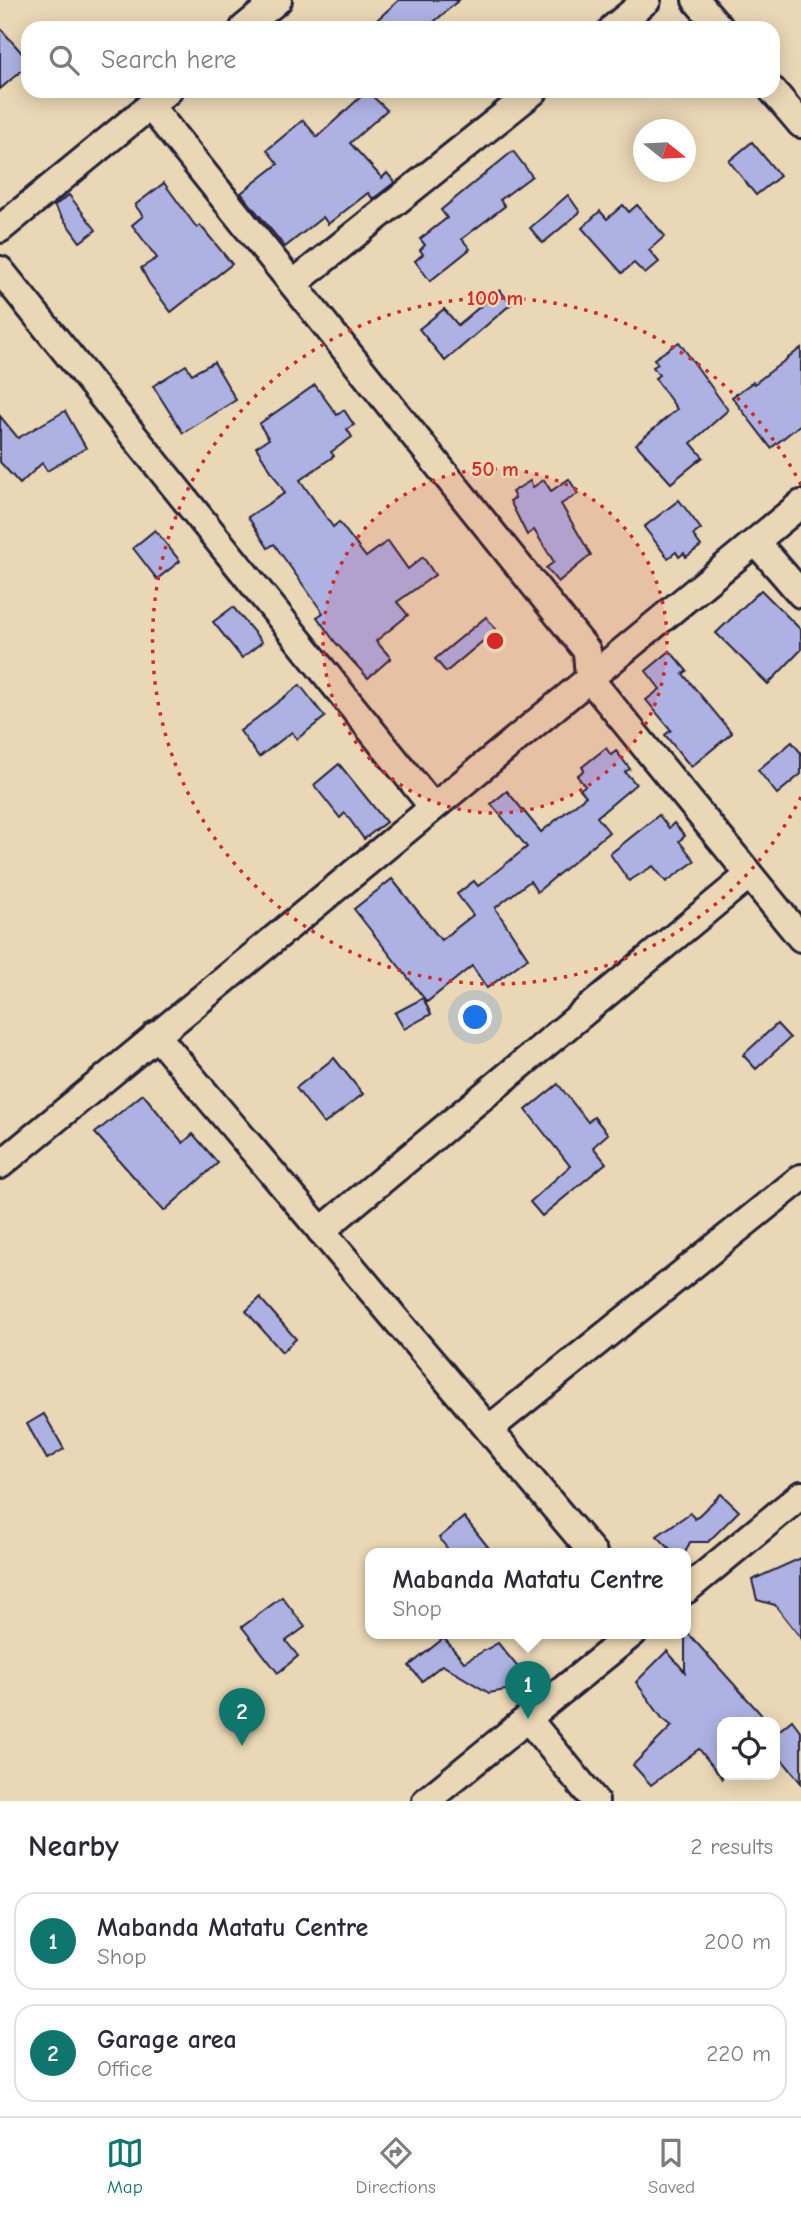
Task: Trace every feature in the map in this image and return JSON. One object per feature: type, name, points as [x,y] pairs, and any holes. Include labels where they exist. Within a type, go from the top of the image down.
[{"type":"street","points":[[252,21],[278,0]]},
{"type":"street","points":[[621,21],[648,0]]},
{"type":"street","points":[[696,0],[714,21]]},
{"type":"street","points":[[0,229],[159,98],[293,284],[587,651],[589,678],[801,938]]},
{"type":"street","points":[[293,284],[525,98]]},
{"type":"street","points":[[779,98],[801,124]]},
{"type":"street","points":[[0,270],[433,807]]},
{"type":"street","points":[[0,1165],[801,504]]},
{"type":"street","points":[[755,542],[801,594]]},
{"type":"street","points":[[321,1231],[749,875]]},
{"type":"street","points":[[156,1035],[589,1548]]},
{"type":"street","points":[[489,1429],[801,1178]]},
{"type":"street","points":[[691,1585],[801,1495]]},
{"type":"street","points":[[426,1801],[626,1639]]},
{"type":"street","points":[[528,1719],[595,1801]]},
{"type":"building","points":[[399,0],[459,0],[435,21],[376,21]]},
{"type":"building","points":[[0,28],[21,52],[21,71],[0,89]]},
{"type":"building","points":[[359,98],[374,98],[387,110],[350,143],[382,178],[387,173],[395,182],[373,199],[368,193],[328,224],[323,217],[285,247],[241,193],[278,164],[267,150],[303,120],[317,137]]},
{"type":"building","points":[[752,142],[780,176],[756,195],[729,161]]},
{"type":"building","points":[[513,151],[532,176],[500,200],[505,206],[462,239],[470,249],[430,281],[415,261],[423,254],[420,250],[425,245],[420,239],[447,218],[441,210]]},
{"type":"building","points":[[164,183],[197,228],[200,225],[232,264],[171,312],[141,268],[157,258],[132,225],[143,216],[135,205]]},
{"type":"building","points":[[69,195],[96,230],[80,242],[54,206]]},
{"type":"building","points":[[568,195],[580,212],[543,243],[530,228]]},
{"type":"building","points":[[623,205],[629,212],[637,205],[665,236],[649,250],[659,262],[645,274],[634,263],[622,273],[582,228],[600,211],[607,219]]},
{"type":"building","points":[[500,290],[511,304],[445,361],[419,329],[444,309],[458,325]]},
{"type":"building","points":[[679,342],[728,410],[691,443],[703,457],[671,483],[636,444],[677,409],[655,378],[659,375],[653,367],[658,364],[654,359]]},
{"type":"building","points":[[801,348],[801,424],[771,448],[732,397],[753,382],[754,384]]},
{"type":"building","points":[[214,362],[236,400],[183,433],[153,386],[186,365],[192,374]]},
{"type":"building","points":[[315,385],[337,415],[344,410],[354,425],[347,429],[352,437],[331,452],[334,456],[300,480],[333,527],[339,522],[366,557],[388,541],[408,569],[423,557],[435,575],[397,602],[408,615],[376,641],[391,658],[368,678],[335,642],[317,617],[323,613],[274,544],[268,548],[248,517],[285,493],[256,447],[269,439],[259,424]]},
{"type":"building","points":[[65,411],[86,448],[47,471],[42,463],[20,484],[0,462],[0,416],[18,438]]},
{"type":"building","points":[[569,479],[578,494],[561,504],[591,555],[558,582],[546,568],[554,562],[534,530],[527,535],[510,501],[515,498],[512,492],[530,481],[533,487],[544,480],[551,491]]},
{"type":"building","points":[[679,500],[701,529],[693,535],[701,546],[686,557],[684,553],[679,557],[676,552],[668,558],[644,527]]},
{"type":"building","points":[[155,530],[180,561],[157,579],[133,548]]},
{"type":"building","points":[[761,590],[801,630],[801,650],[768,684],[716,633]]},
{"type":"building","points":[[233,607],[262,642],[242,658],[213,622]]},
{"type":"building","points":[[486,617],[496,630],[446,672],[435,659]]},
{"type":"building","points":[[670,651],[687,671],[683,674],[732,733],[691,767],[665,735],[671,730],[646,700],[660,689],[646,671]]},
{"type":"building","points":[[300,685],[325,717],[297,739],[292,732],[259,757],[240,731]]},
{"type":"building","points":[[792,742],[801,753],[801,774],[777,794],[758,770]]},
{"type":"building","points":[[606,748],[611,755],[616,751],[630,769],[625,772],[636,784],[597,817],[609,832],[537,892],[530,881],[495,908],[528,958],[487,988],[472,966],[427,1002],[354,909],[392,879],[441,940],[473,915],[457,894],[474,881],[478,886],[527,847],[491,804],[507,791],[541,832],[586,796],[580,789],[585,786],[577,776],[584,770],[582,767]]},
{"type":"building","points":[[339,764],[386,822],[364,839],[345,813],[340,818],[314,785]]},
{"type":"building","points":[[659,815],[669,828],[674,823],[685,836],[679,841],[695,861],[666,882],[653,866],[629,881],[610,854]]},
{"type":"building","points":[[423,998],[431,1014],[404,1029],[395,1013]]},
{"type":"building","points":[[777,1024],[790,1038],[756,1069],[743,1055]]},
{"type":"building","points":[[334,1058],[363,1094],[324,1124],[296,1088]]},
{"type":"building","points":[[558,1084],[588,1122],[594,1117],[608,1134],[593,1147],[606,1163],[542,1216],[530,1202],[570,1166],[526,1110]]},
{"type":"building","points":[[143,1094],[183,1143],[193,1134],[218,1163],[164,1211],[95,1133]]},
{"type":"building","points":[[260,1298],[296,1339],[282,1352],[246,1311]]},
{"type":"building","points":[[44,1414],[64,1449],[47,1459],[27,1424]]},
{"type":"building","points":[[721,1494],[739,1511],[708,1542],[690,1542],[687,1548],[669,1548],[657,1536],[690,1513],[695,1519]]},
{"type":"building","points":[[464,1517],[489,1548],[447,1548],[439,1538]]},
{"type":"building","points":[[801,1558],[801,1638],[775,1605],[757,1600],[752,1580]]},
{"type":"building","points":[[282,1597],[305,1627],[286,1641],[298,1656],[278,1673],[242,1627]]},
{"type":"building","points":[[691,1637],[763,1717],[717,1717],[717,1772],[699,1749],[651,1785],[633,1765],[672,1726],[662,1718],[636,1682],[667,1651],[685,1672],[685,1639],[691,1639]]},
{"type":"building","points":[[443,1639],[464,1662],[498,1643],[520,1670],[528,1669],[541,1687],[530,1696],[517,1688],[489,1693],[442,1665],[422,1681],[409,1666]]},
{"type":"building","points":[[792,1720],[801,1732],[801,1783],[780,1757],[780,1730]]},
{"type":"place","name":"Mabanda Matatu Centre","points":[[528,1719]]},
{"type":"place","name":"Garage area","points":[[242,1746]]}]
